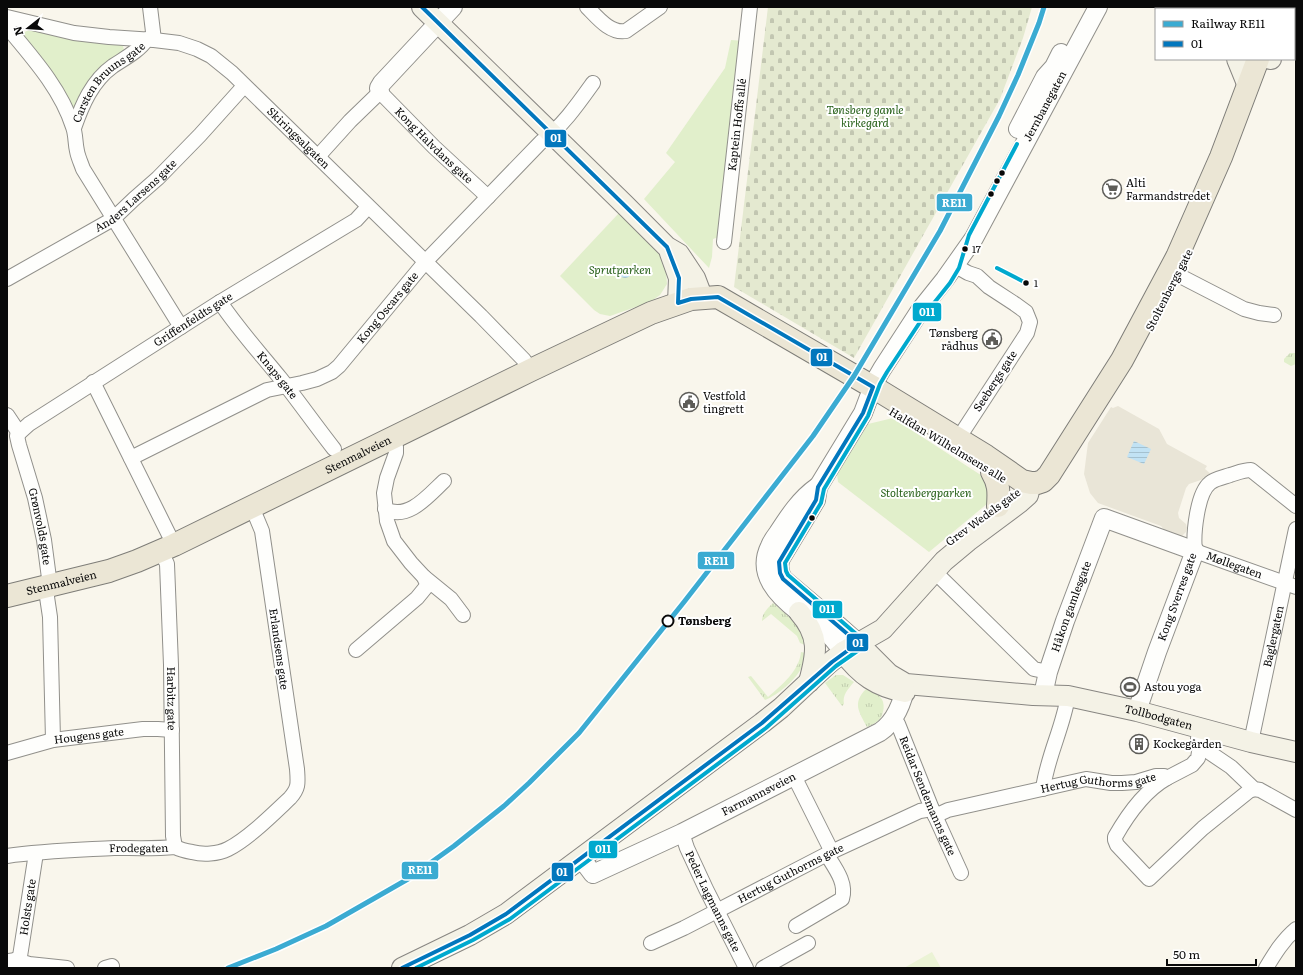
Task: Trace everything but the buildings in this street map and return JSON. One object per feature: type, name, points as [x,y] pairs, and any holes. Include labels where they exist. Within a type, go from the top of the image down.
[{"type":"main road","points":[[422,7],[667,247],[679,254],[696,278],[703,299]]},
{"type":"main road","name":"Stoltenbergs gate","points":[[1028,488],[1043,481],[1049,476],[1124,355],[1177,257],[1221,157],[1260,60]]},
{"type":"main road","name":"Stoltenbergs gate","points":[[1028,488],[1036,493],[1045,490],[1054,484],[1079,451],[1131,365],[1178,275],[1225,178],[1260,60]]},
{"type":"main road","points":[[667,247],[679,278],[678,303]]},
{"type":"main road","name":"Halfdan Wilhelmsens alle","points":[[703,299],[718,297],[871,392],[958,439],[986,456],[1022,481],[1028,488]]},
{"type":"main road","name":"Stenmalveien","points":[[7,596],[109,571],[168,548],[651,312],[691,299],[703,299]]},
{"type":"main road","name":"Halfdan Wilhelmsens alle","points":[[871,392],[934,437],[973,462],[1028,488]]},
{"type":"main road","points":[[992,472],[998,482],[998,506]]},
{"type":"main road","name":"Grev Wedels gate","points":[[851,648],[940,548],[998,506],[1028,488]]},
{"type":"main road","name":"Grev Wedels gate","points":[[589,852],[766,720],[809,682],[851,648],[883,629],[944,561],[1019,503],[1028,495],[1028,488]]},
{"type":"main road","points":[[799,612],[815,639],[815,661],[809,682]]},
{"type":"main road","points":[[851,648],[889,674],[905,688],[1018,700],[1042,695]]},
{"type":"main road","name":"Tollbodgaten","points":[[1042,695],[1068,696],[1137,711],[1197,737],[1251,742],[1296,752]]},
{"type":"main road","points":[[402,968],[470,935],[506,914],[589,852]]},
{"type":"street","points":[[150,7],[151,40]]},
{"type":"street","points":[[319,158],[322,152],[350,121],[380,92],[382,83],[453,7]]},
{"type":"street","points":[[587,7],[607,25],[621,32],[626,31],[660,7]]},
{"type":"street","name":"Kaptein Hoffs allé","points":[[724,242],[750,7]]},
{"type":"street","name":"Jernbanegaten","points":[[954,265],[963,233],[1045,76],[1054,67],[1086,7]]},
{"type":"street","name":"Jernbanegaten","points":[[851,648],[840,627],[783,579],[780,573],[780,558],[816,500],[818,487],[863,413],[882,369],[921,309],[945,279],[974,238],[1098,7]]},
{"type":"street","name":"Skiringsalgaten","points":[[7,17],[74,33],[179,43],[197,49],[211,56],[426,261],[448,285],[518,354],[531,370]]},
{"type":"street","name":"Carsten Bruuns gate","points":[[7,27],[40,68],[56,91],[74,128],[77,152],[83,169],[181,326]]},
{"type":"street","name":"Carsten Bruuns gate","points":[[74,128],[81,109],[96,83],[112,67],[151,40]]},
{"type":"street","name":"Kong Oscars gate","points":[[131,458],[267,390],[317,379],[332,372],[339,366],[426,261],[541,142],[552,134],[593,83]]},
{"type":"street","name":"Anders Larsens gate","points":[[7,279],[113,219],[158,178],[200,135],[244,86]]},
{"type":"street","name":"Kong Halvdans gate","points":[[380,92],[434,147],[488,197]]},
{"type":"street","name":"Griffenfeldts gate","points":[[19,433],[29,424],[181,326],[356,220],[368,207]]},
{"type":"street","name":"Seebergs gate","points":[[954,265],[968,274],[977,276],[1026,312],[1030,318],[1026,333],[958,439]]},
{"type":"street","points":[[1178,275],[1244,309],[1274,315]]},
{"type":"street","name":"Knaps gate","points":[[220,302],[334,449]]},
{"type":"street","name":"Harbitz gate","points":[[93,382],[131,458],[168,548],[167,564],[172,730],[172,829],[175,847]]},
{"type":"street","name":"Grønvolds gate","points":[[7,415],[19,433],[17,436],[19,445],[36,498],[44,540],[49,578],[47,597],[50,617],[54,740]]},
{"type":"street","points":[[392,438],[396,447],[396,453],[385,487],[383,499],[389,526],[394,540],[411,563],[424,577],[451,599],[463,615]]},
{"type":"street","name":"Kong Sverres gate","points":[[1137,711],[1157,652],[1195,551],[1194,539],[1201,496],[1210,482],[1246,470],[1251,470],[1296,506]]},
{"type":"street","points":[[385,509],[391,512],[402,512],[412,508],[422,502],[444,481]]},
{"type":"street","name":"Jernbanegaten","points":[[818,487],[807,494],[789,517],[770,546],[766,560],[766,572],[769,581],[776,592],[799,612],[821,627],[834,640],[851,648]]},
{"type":"street","name":"Erlandsens gate","points":[[252,507],[262,531],[297,770],[298,786],[295,793]]},
{"type":"street","name":"Møllegaten","points":[[1104,518],[1290,585]]},
{"type":"street","name":"Håkon gamlesgate","points":[[1042,695],[1048,672],[1104,518]]},
{"type":"street","name":"Baglergaten","points":[[1251,742],[1290,585],[1296,529]]},
{"type":"street","points":[[356,650],[417,598],[426,587],[426,579],[424,577]]},
{"type":"street","points":[[940,577],[1034,669],[1048,672]]},
{"type":"street","name":"Farmannsveien","points":[[589,852],[601,871],[682,833],[880,732],[893,720],[905,688]]},
{"type":"street","points":[[1044,789],[1045,776],[1066,710],[1068,696]]},
{"type":"street","name":"Reidar Sendemanns gate","points":[[893,720],[898,724],[934,813],[961,873]]},
{"type":"street","name":"Hougens gate","points":[[7,753],[54,740],[143,729],[158,728],[172,730]]},
{"type":"street","points":[[1197,737],[1231,766],[1254,789]]},
{"type":"street","name":"Hertug Guthorms gate","points":[[651,943],[829,853],[920,811],[934,813],[1086,779],[1111,783],[1122,783],[1136,782],[1156,776],[1164,776],[1167,778],[1192,765],[1198,758],[1197,737]]},
{"type":"street","points":[[794,776],[844,886],[844,894],[842,899],[796,926]]},
{"type":"street","points":[[1167,778],[1155,784],[1137,804],[1115,837],[1117,845],[1149,879],[1203,828],[1249,791],[1254,789],[1260,790],[1296,810]]},
{"type":"street","name":"Frodegaten","points":[[7,856],[68,850],[175,847],[198,854],[217,852],[228,849],[238,843],[295,793]]},
{"type":"street","name":"Peder Lagmanns gate","points":[[682,833],[696,868],[746,968]]},
{"type":"street","name":"Holsts gate","points":[[11,961],[20,956],[36,853]]},
{"type":"street","points":[[1266,968],[1276,951],[1296,929]]},
{"type":"street","points":[[763,968],[808,943]]},
{"type":"street","points":[[11,961],[67,968]]},
{"type":"green space","name":"Tønsberg gamle kirkegård","points":[[768,7],[1032,7],[1023,38],[1000,99],[854,358],[734,287]]},
{"type":"green space","points":[[32,28],[120,44],[123,46],[124,50],[78,105],[73,108],[70,107],[23,36],[25,32]]},
{"type":"green space","points":[[731,40],[745,41],[722,236],[713,239],[712,257],[709,268],[644,199],[675,162],[666,153],[725,68]]},
{"type":"green space","name":"Sprutparken","points":[[619,213],[662,254],[667,284],[660,295],[650,302],[610,316],[600,314],[594,310],[560,276]]},
{"type":"green space","points":[[1290,353],[1295,353],[1296,364],[1291,366],[1284,362],[1284,359]]},
{"type":"green space","name":"Stoltenbergparken","points":[[893,418],[990,481],[988,503],[929,552],[838,482],[837,474],[868,424]]},
{"type":"green space","points":[[773,603],[794,621],[804,638],[805,645],[800,643],[797,636],[771,614],[762,621],[764,613]]},
{"type":"green space","points":[[801,652],[806,653],[804,664],[796,676],[781,690],[765,700],[748,677],[751,676],[768,697],[789,677],[800,659]]},
{"type":"green space","points":[[836,675],[843,675],[854,682],[846,692],[844,704],[842,706],[825,683]]},
{"type":"green space","points":[[866,689],[879,696],[884,705],[881,718],[867,727],[858,708],[859,699]]},
{"type":"green space","points":[[932,952],[941,968],[904,968]]},
{"type":"shaded area","points":[[1118,406],[1159,429],[1167,444],[1207,466],[1205,469],[1213,476],[1189,484],[1186,488],[1178,513],[1179,518],[1186,524],[1187,528],[1186,532],[1182,536],[1179,537],[1167,533],[1161,526],[1098,503],[1090,493],[1084,474],[1088,443],[1111,407],[1113,408]]},
{"type":"water","points":[[623,266],[627,266],[631,272],[627,278],[623,278],[619,274],[619,270]]},
{"type":"water","points":[[1134,441],[1151,449],[1144,464],[1127,457]]},
{"type":"rail line","name":"RE11","points":[[228,968],[276,949],[326,926],[408,879],[454,846],[504,806],[579,733],[684,602],[813,436],[854,376],[940,231],[999,116],[1018,75],[1044,7]]},
{"type":"transit line","name":"01","points":[[402,968],[470,935],[506,914],[762,723],[832,662],[858,643],[783,579],[780,573],[779,562],[816,500],[818,487],[863,413],[873,387],[718,297],[691,299],[678,303],[679,278],[667,247],[422,7]]},
{"type":"transit line","name":"011","points":[[416,968],[473,940],[510,919],[766,728],[836,666],[863,647],[864,642],[862,639],[788,575],[785,563],[821,503],[824,489],[868,416],[880,384],[887,372],[926,313],[950,283],[959,268],[969,235],[1017,144]]},
{"type":"transit line","name":"011","points":[[997,268],[1026,283]]},
{"type":"place","name":"Alti Farmandstredet","points":[[1112,189]]},
{"type":"place","name":"17","points":[[965,249]]},
{"type":"place","name":"1","points":[[1026,283]]},
{"type":"place","name":"Tønsberg rådhus","points":[[992,339]]},
{"type":"place","name":"Vestfold tingrett","points":[[689,402]]},
{"type":"place","name":"Tønsberg","points":[[668,621]]},
{"type":"place","name":"Astou yoga","points":[[1130,687]]},
{"type":"place","name":"Kockegården","points":[[1139,744]]}]
